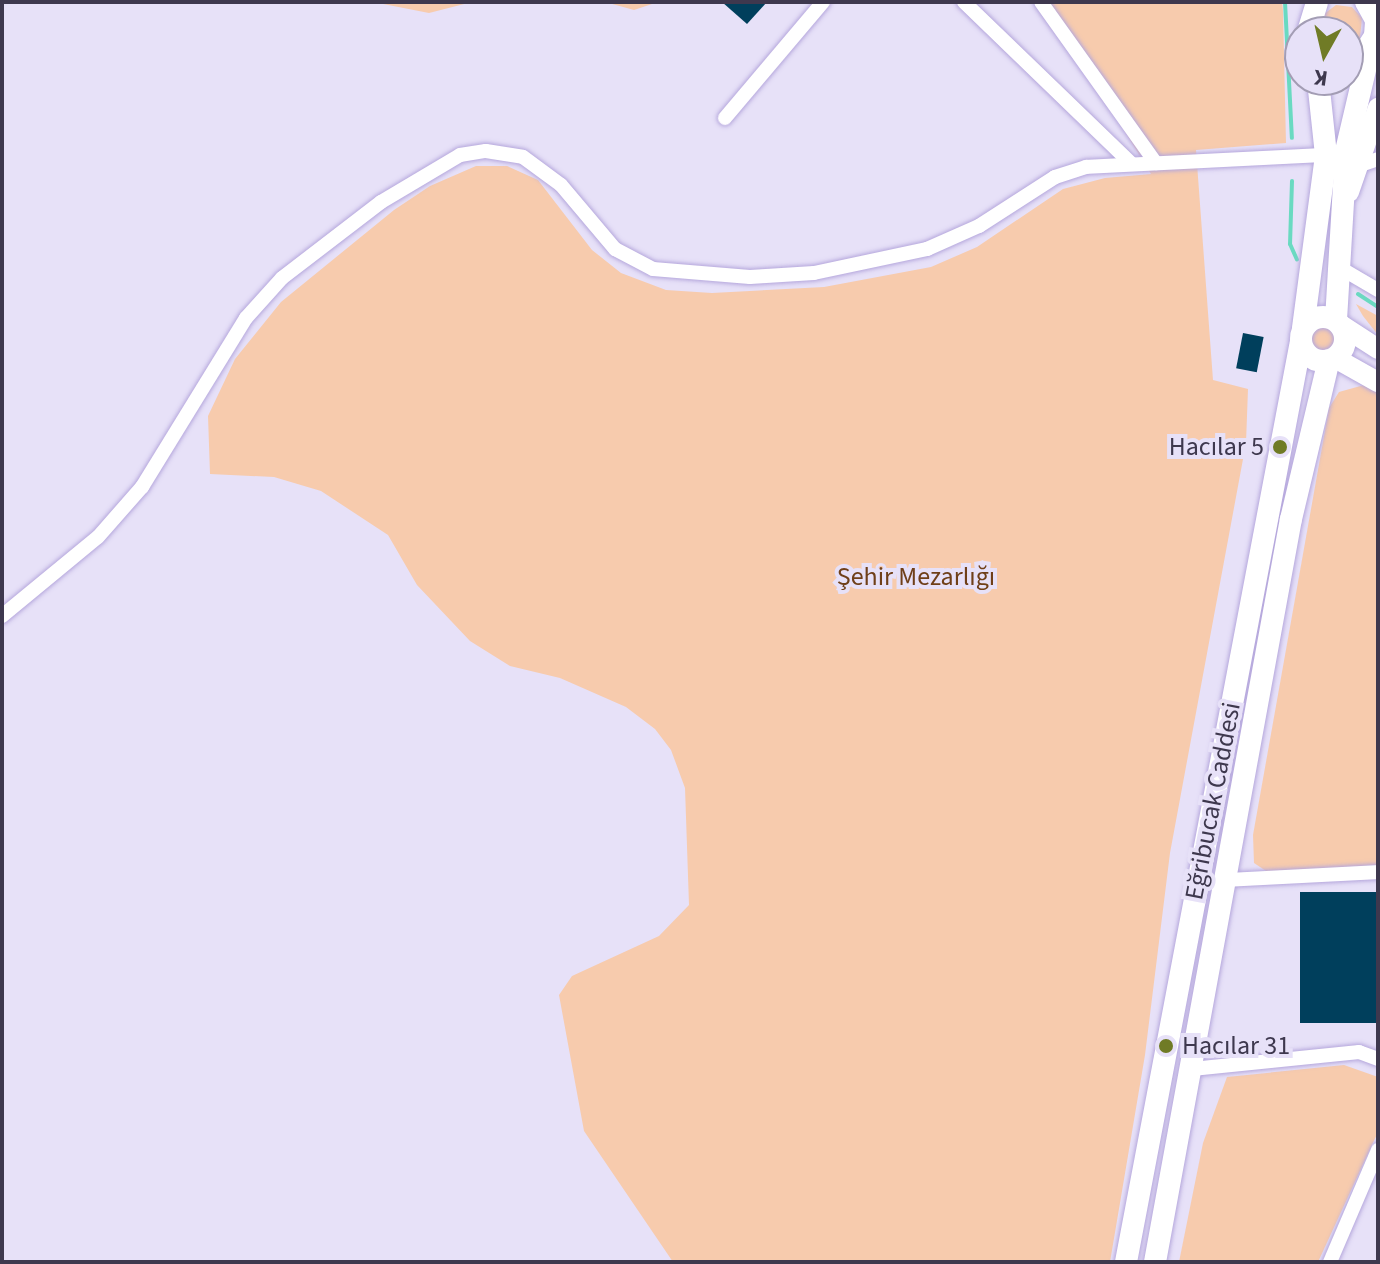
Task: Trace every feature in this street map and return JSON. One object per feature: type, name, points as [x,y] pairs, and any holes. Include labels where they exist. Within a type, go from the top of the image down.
[{"type":"main road","points":[[1338,322],[1318,317],[1302,335],[1311,357],[1332,359],[1345,343],[1338,322],[1346,151],[1375,38],[1376,20],[1366,2]]},
{"type":"main road","name":"Eğribucak Caddesi","points":[[1126,1262],[1302,335],[1326,155],[1320,96]]},
{"type":"main road","name":"Eğribucak Caddesi","points":[[1155,1262],[1291,519],[1332,359]]},
{"type":"street","points":[[725,118],[823,2]]},
{"type":"street","points":[[964,2],[1132,164]]},
{"type":"street","points":[[1041,2],[1156,163]]},
{"type":"street","points":[[1344,208],[1378,108]]},
{"type":"street","points":[[2,616],[98,537],[142,487],[246,318],[282,278],[381,202],[460,155],[495,151],[523,157],[561,185],[615,249],[653,269],[750,277],[814,273],[927,249],[979,226],[1055,177],[1086,167],[1326,155]]},
{"type":"street","points":[[1357,166],[1378,159]]},
{"type":"street","points":[[1342,269],[1378,290]]},
{"type":"street","points":[[1338,322],[1378,349]]},
{"type":"street","points":[[1332,359],[1378,382]]},
{"type":"street","points":[[1226,880],[1378,872]]},
{"type":"street","points":[[1192,1069],[1359,1052],[1378,1059]]},
{"type":"street","points":[[1330,1262],[1378,1150]]},
{"type":"green space","points":[[373,2],[472,2],[429,13]]},
{"type":"green space","points":[[605,2],[658,2],[634,10]]},
{"type":"green space","name":"Şehir Mezarlığı","points":[[1033,2],[1282,2],[1286,143],[1196,150],[1213,380],[1248,389],[1246,443],[1170,853],[1145,1055],[1110,1262],[673,1262],[584,1131],[559,995],[572,976],[659,936],[689,905],[685,788],[671,750],[655,729],[626,707],[560,678],[510,666],[470,641],[417,585],[388,535],[321,491],[274,477],[210,474],[208,416],[235,359],[281,302],[394,210],[430,186],[476,166],[507,166],[538,180],[592,250],[621,273],[666,290],[712,293],[824,287],[931,267],[977,247],[1063,189],[1105,178],[1151,174],[1080,59]]},
{"type":"green space","points":[[1336,5],[1352,7],[1360,16],[1324,16]]},
{"type":"green space","points":[[1356,304],[1378,316],[1378,335],[1363,316]]},
{"type":"green space","points":[[1323,325],[1333,329],[1337,339],[1333,349],[1323,353],[1313,349],[1309,339],[1313,329]]},
{"type":"green space","points":[[1364,385],[1378,393],[1378,865],[1269,873],[1254,863],[1253,835],[1329,408],[1339,392]]},
{"type":"green space","points":[[1344,1065],[1378,1077],[1378,1132],[1318,1262],[1179,1262],[1203,1143],[1227,1077]]},
{"type":"building","points":[[722,2],[767,2],[747,24]]},
{"type":"building","points":[[1243,333],[1264,337],[1257,372],[1236,368]]},
{"type":"building","points":[[1300,892],[1378,892],[1378,1023],[1300,1023]]},
{"type":"waterway","points":[[1285,2],[1292,138]]},
{"type":"waterway","points":[[1292,181],[1290,244],[1297,260]]},
{"type":"waterway","points":[[1358,294],[1378,307]]},
{"type":"place","name":"Hacılar 5","points":[[1280,447]]},
{"type":"place","name":"Hacılar 31","points":[[1166,1046]]}]
